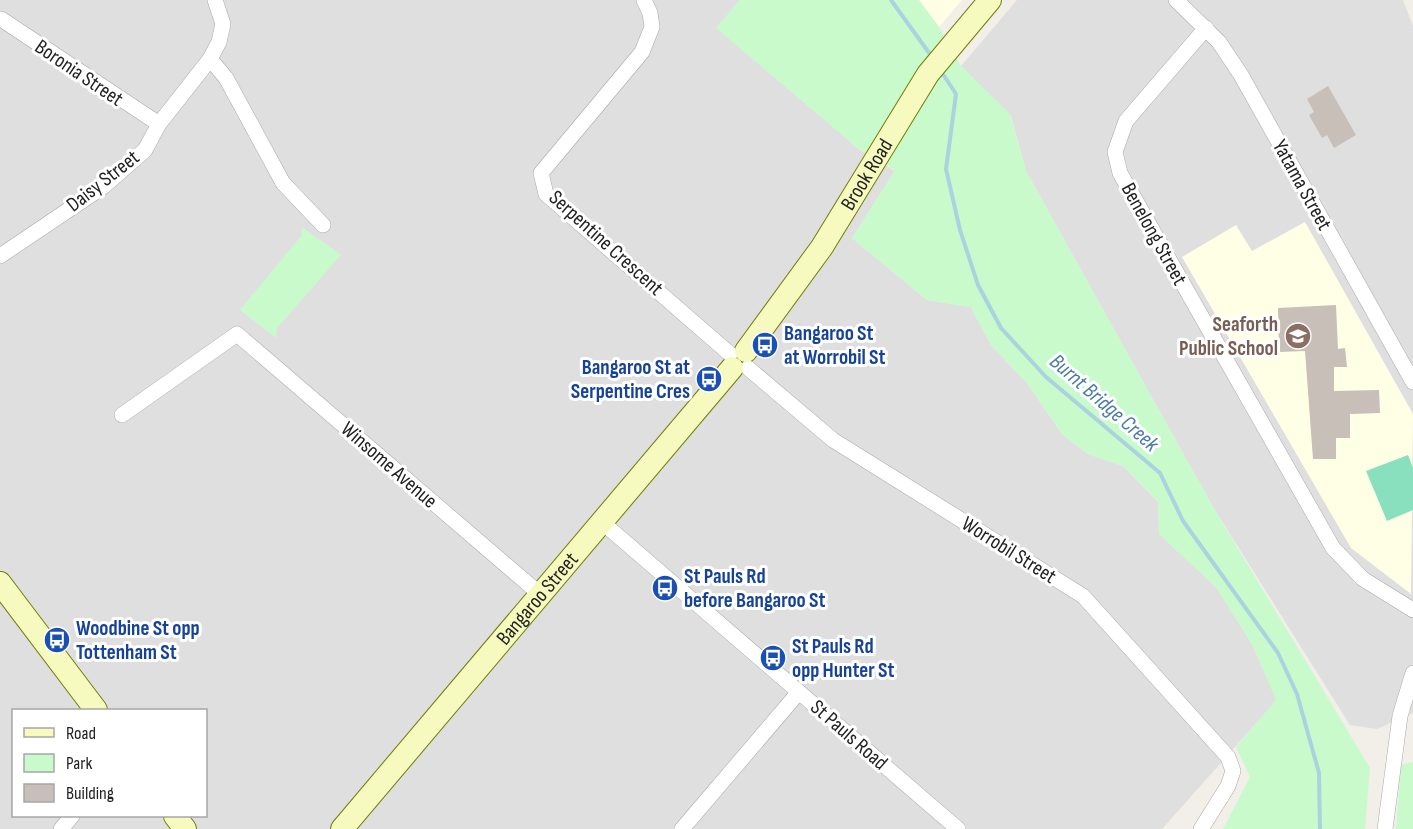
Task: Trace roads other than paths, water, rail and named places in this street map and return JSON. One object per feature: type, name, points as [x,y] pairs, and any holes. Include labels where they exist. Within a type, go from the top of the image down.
[{"type":"street","points":[[215,0],[223,24],[219,42],[210,59],[226,78],[283,183],[323,225]]},
{"type":"street","name":"Serpentine Crescent","points":[[644,0],[650,13],[652,27],[642,52],[541,173],[546,194],[739,360]]},
{"type":"street","name":"Brook Road","points":[[739,360],[822,247],[928,74],[990,0]]},
{"type":"street","name":"Yatama Street","points":[[1176,0],[1206,28],[1240,75],[1413,382]]},
{"type":"street","name":"Boronia Street","points":[[1,19],[136,111],[159,124]]},
{"type":"street","name":"Benelong Street","points":[[1206,28],[1126,121],[1115,152],[1120,173],[1333,548],[1363,579],[1413,610]]},
{"type":"street","name":"Daisy Street","points":[[0,256],[104,186],[145,150],[159,124],[210,59]]},
{"type":"street","name":"Winsome Avenue","points":[[122,415],[237,334],[541,595]]},
{"type":"street","name":"Bangaroo Street","points":[[342,829],[739,360]]},
{"type":"street","name":"Worrobil Street","points":[[739,360],[833,440],[1083,596],[1227,757],[1233,771],[1228,786],[1202,829]]},
{"type":"street","name":"St Pauls Road","points":[[603,523],[958,829]]},
{"type":"street","points":[[0,584],[94,709]]},
{"type":"street","points":[[1385,829],[1400,716],[1413,673]]},
{"type":"street","points":[[682,829],[799,692]]},
{"type":"street","points":[[1400,716],[1413,727]]},
{"type":"street","points":[[60,829],[71,817]]},
{"type":"street","points":[[176,817],[185,829]]},
{"type":"waterway","name":"Burnt Bridge Creek","points":[[891,0],[932,57]]},
{"type":"waterway","name":"Burnt Bridge Creek","points":[[941,71],[956,94],[946,169],[960,230],[978,285],[1001,328],[1046,377],[1160,473],[1183,521],[1278,653],[1297,694],[1319,773],[1320,829]]},
{"type":"place","name":"Seaforth Public School","points":[[1298,336]]},
{"type":"place","name":"Bangaroo St at Worrobil St","points":[[765,345]]},
{"type":"place","name":"Bangaroo St at Serpentine Cres","points":[[709,379]]},
{"type":"place","name":"St Pauls Rd before Bangaroo St","points":[[665,588]]},
{"type":"place","name":"Woodbine St opp Tottenham St","points":[[57,640]]},
{"type":"place","name":"St Pauls Rd opp Hunter St","points":[[773,658]]}]
